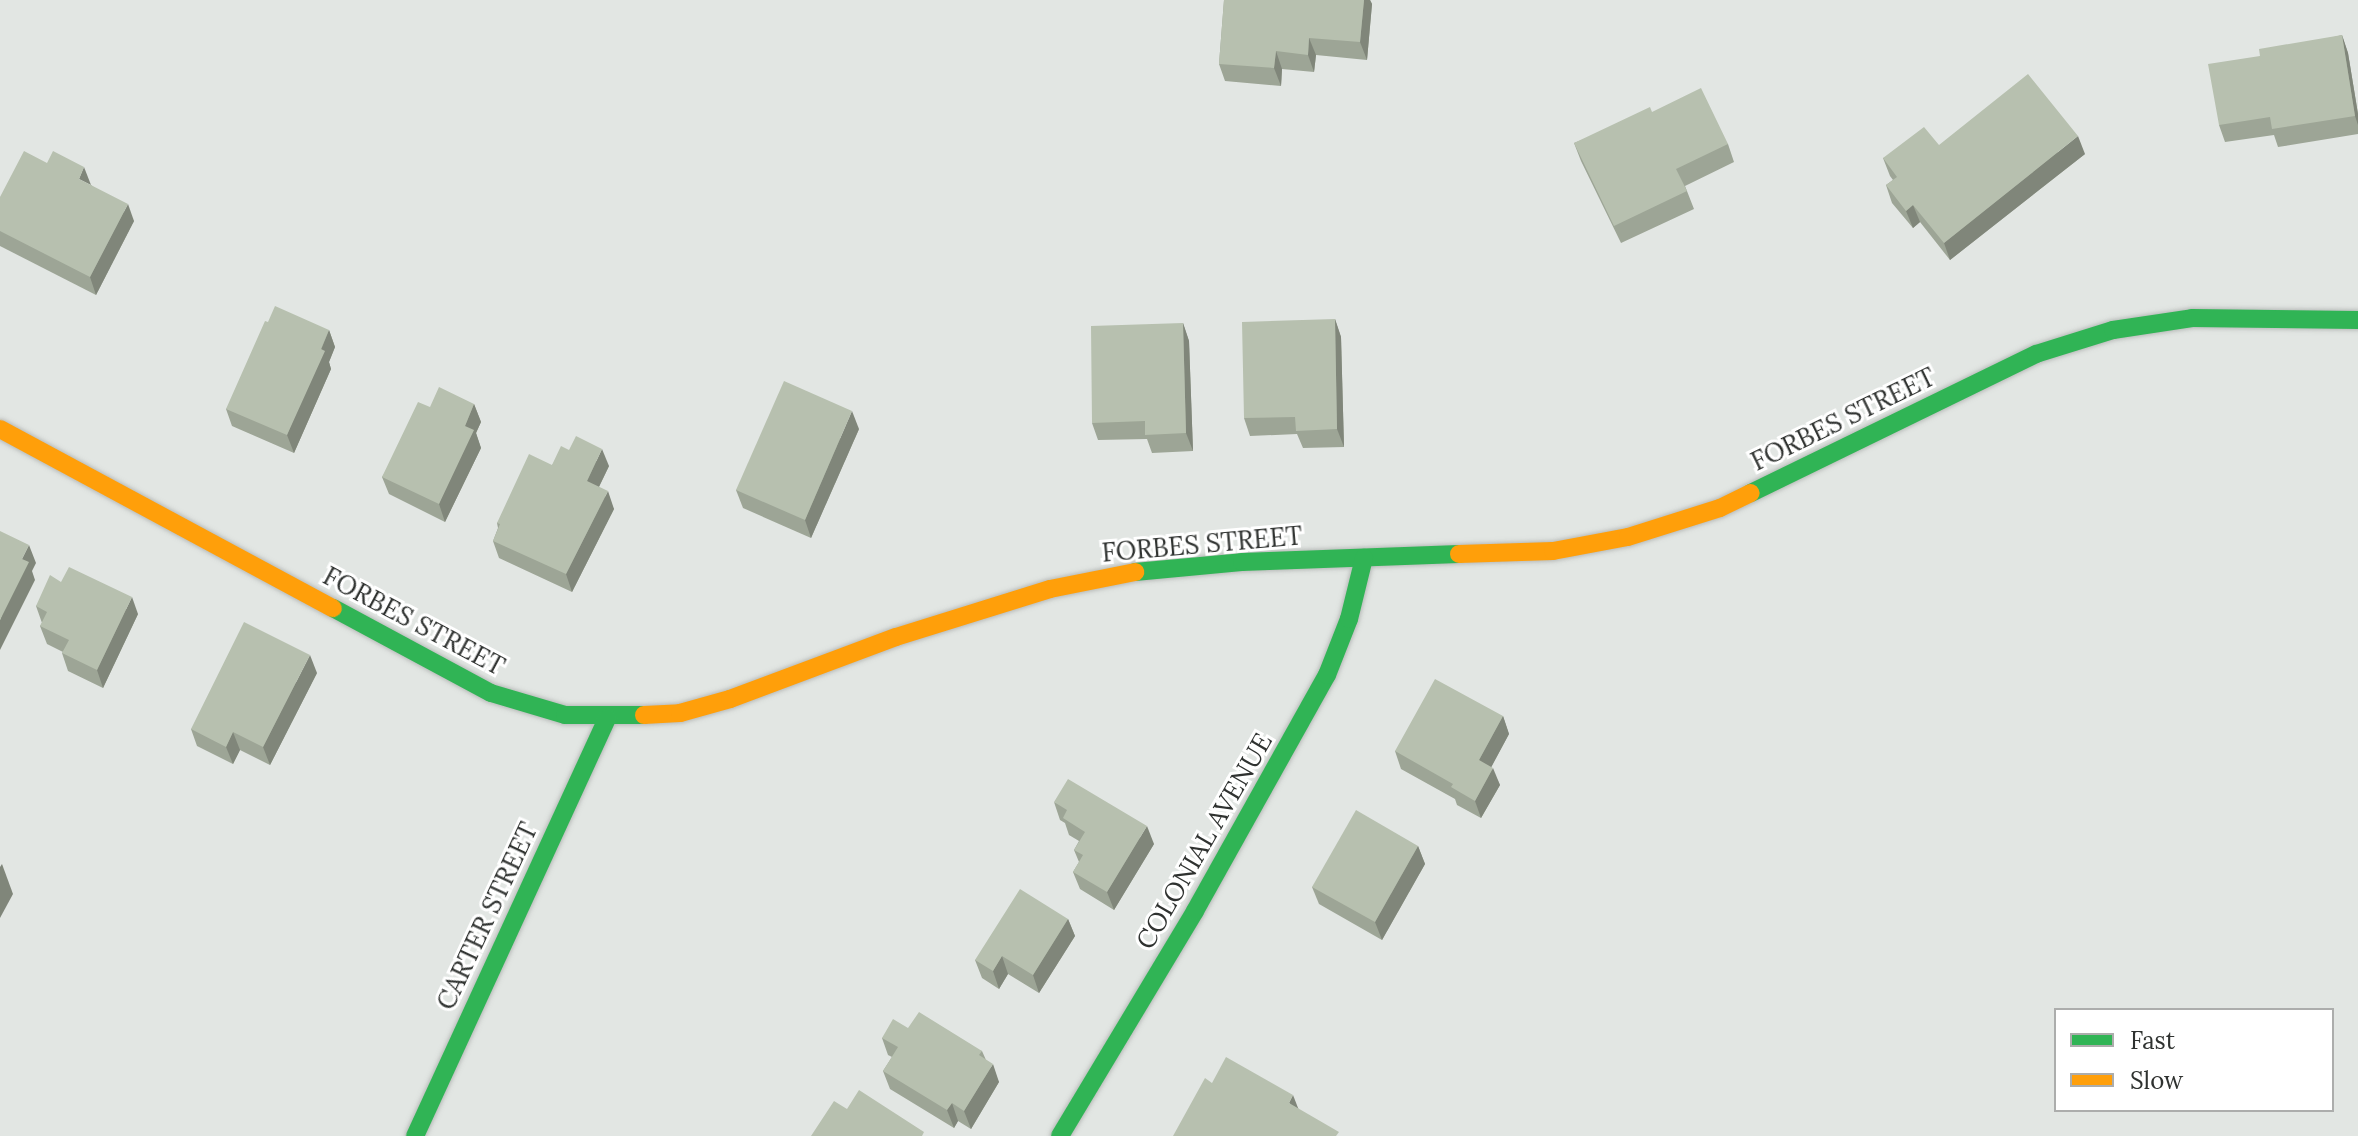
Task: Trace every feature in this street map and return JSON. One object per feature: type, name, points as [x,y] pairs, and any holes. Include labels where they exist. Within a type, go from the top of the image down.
[{"type":"street","name":"FORBES STREET","points":[[0,429],[491,693],[565,715],[607,718],[680,713],[730,699],[896,637],[1064,586],[1134,572],[1242,562],[1553,551],[1628,537],[1720,508],[2036,354],[2113,330],[2192,318],[2358,320]]},
{"type":"street","name":"COLONIAL AVENUE","points":[[1060,1136],[1195,911],[1327,675],[1349,619],[1364,558]]},
{"type":"street","name":"CARTER STREET","points":[[415,1136],[607,718]]},
{"type":"building","points":[[1224,0],[1364,0],[1360,42],[1309,38],[1308,55],[1276,51],[1274,68],[1219,64]]},
{"type":"building","points":[[2342,35],[2355,116],[2272,129],[2270,117],[2219,125],[2208,64],[2260,56],[2259,49]]},
{"type":"building","points":[[2028,74],[2078,136],[1944,243],[1913,205],[1906,211],[1886,185],[1897,177],[1883,158],[1924,127],[1939,145]]},
{"type":"building","points":[[1701,88],[1728,144],[1676,169],[1687,191],[1614,226],[1574,143],[1650,107],[1652,112]]},
{"type":"building","points":[[24,151],[47,163],[53,151],[84,167],[79,179],[128,204],[90,277],[0,231],[0,197]]},
{"type":"building","points":[[275,306],[329,330],[321,349],[325,351],[287,435],[226,409],[265,321],[268,322]]},
{"type":"building","points":[[1335,319],[1337,429],[1296,431],[1295,417],[1244,418],[1242,322]]},
{"type":"building","points":[[1183,323],[1186,433],[1145,435],[1145,421],[1092,423],[1091,326]]},
{"type":"building","points":[[784,381],[852,411],[805,520],[736,490]]},
{"type":"building","points":[[439,387],[474,404],[465,426],[474,430],[439,504],[382,477],[418,402],[430,407]]},
{"type":"building","points":[[576,436],[602,449],[587,481],[608,491],[566,574],[493,541],[500,524],[497,523],[529,454],[552,465],[561,446],[569,450]]},
{"type":"building","points":[[0,531],[29,545],[22,559],[29,562],[0,620]]},
{"type":"building","points":[[69,567],[132,597],[97,670],[62,653],[69,640],[40,626],[47,612],[36,606],[50,575],[61,582]]},
{"type":"building","points":[[244,622],[310,655],[263,747],[233,732],[226,747],[191,729]]},
{"type":"building","points":[[1435,679],[1503,716],[1479,760],[1493,768],[1475,801],[1451,787],[1453,784],[1395,751]]},
{"type":"building","points":[[1068,779],[1147,826],[1107,892],[1073,872],[1083,855],[1074,850],[1085,832],[1063,818],[1067,810],[1054,802]]},
{"type":"building","points":[[1356,810],[1418,846],[1375,922],[1312,887]]},
{"type":"building","points":[[1020,889],[1068,919],[1033,975],[1002,956],[993,971],[975,960]]},
{"type":"building","points":[[919,1012],[982,1051],[979,1055],[993,1064],[964,1111],[952,1103],[947,1110],[883,1071],[898,1047],[882,1038],[893,1019],[908,1028]]},
{"type":"building","points":[[1226,1057],[1293,1095],[1289,1103],[1339,1132],[1336,1136],[1173,1136],[1205,1078],[1212,1083]]},
{"type":"building","points":[[859,1090],[924,1132],[922,1136],[811,1136],[834,1101],[847,1109]]},
{"type":"traffic: fast","points":[[1751,493],[2036,354],[2113,330],[2192,318],[2358,320]]},
{"type":"traffic: fast","points":[[1135,572],[1242,562],[1459,554]]},
{"type":"traffic: fast","points":[[1060,1136],[1195,911],[1327,675],[1349,619],[1364,558]]},
{"type":"traffic: fast","points":[[333,608],[491,693],[565,715],[644,715]]},
{"type":"traffic: fast","points":[[415,1136],[607,718]]},
{"type":"traffic: slow","points":[[0,429],[333,608]]},
{"type":"traffic: slow","points":[[1459,554],[1553,551],[1628,537],[1720,508],[1751,493]]},
{"type":"traffic: slow","points":[[644,715],[680,713],[730,699],[896,637],[1050,589],[1135,572]]}]
